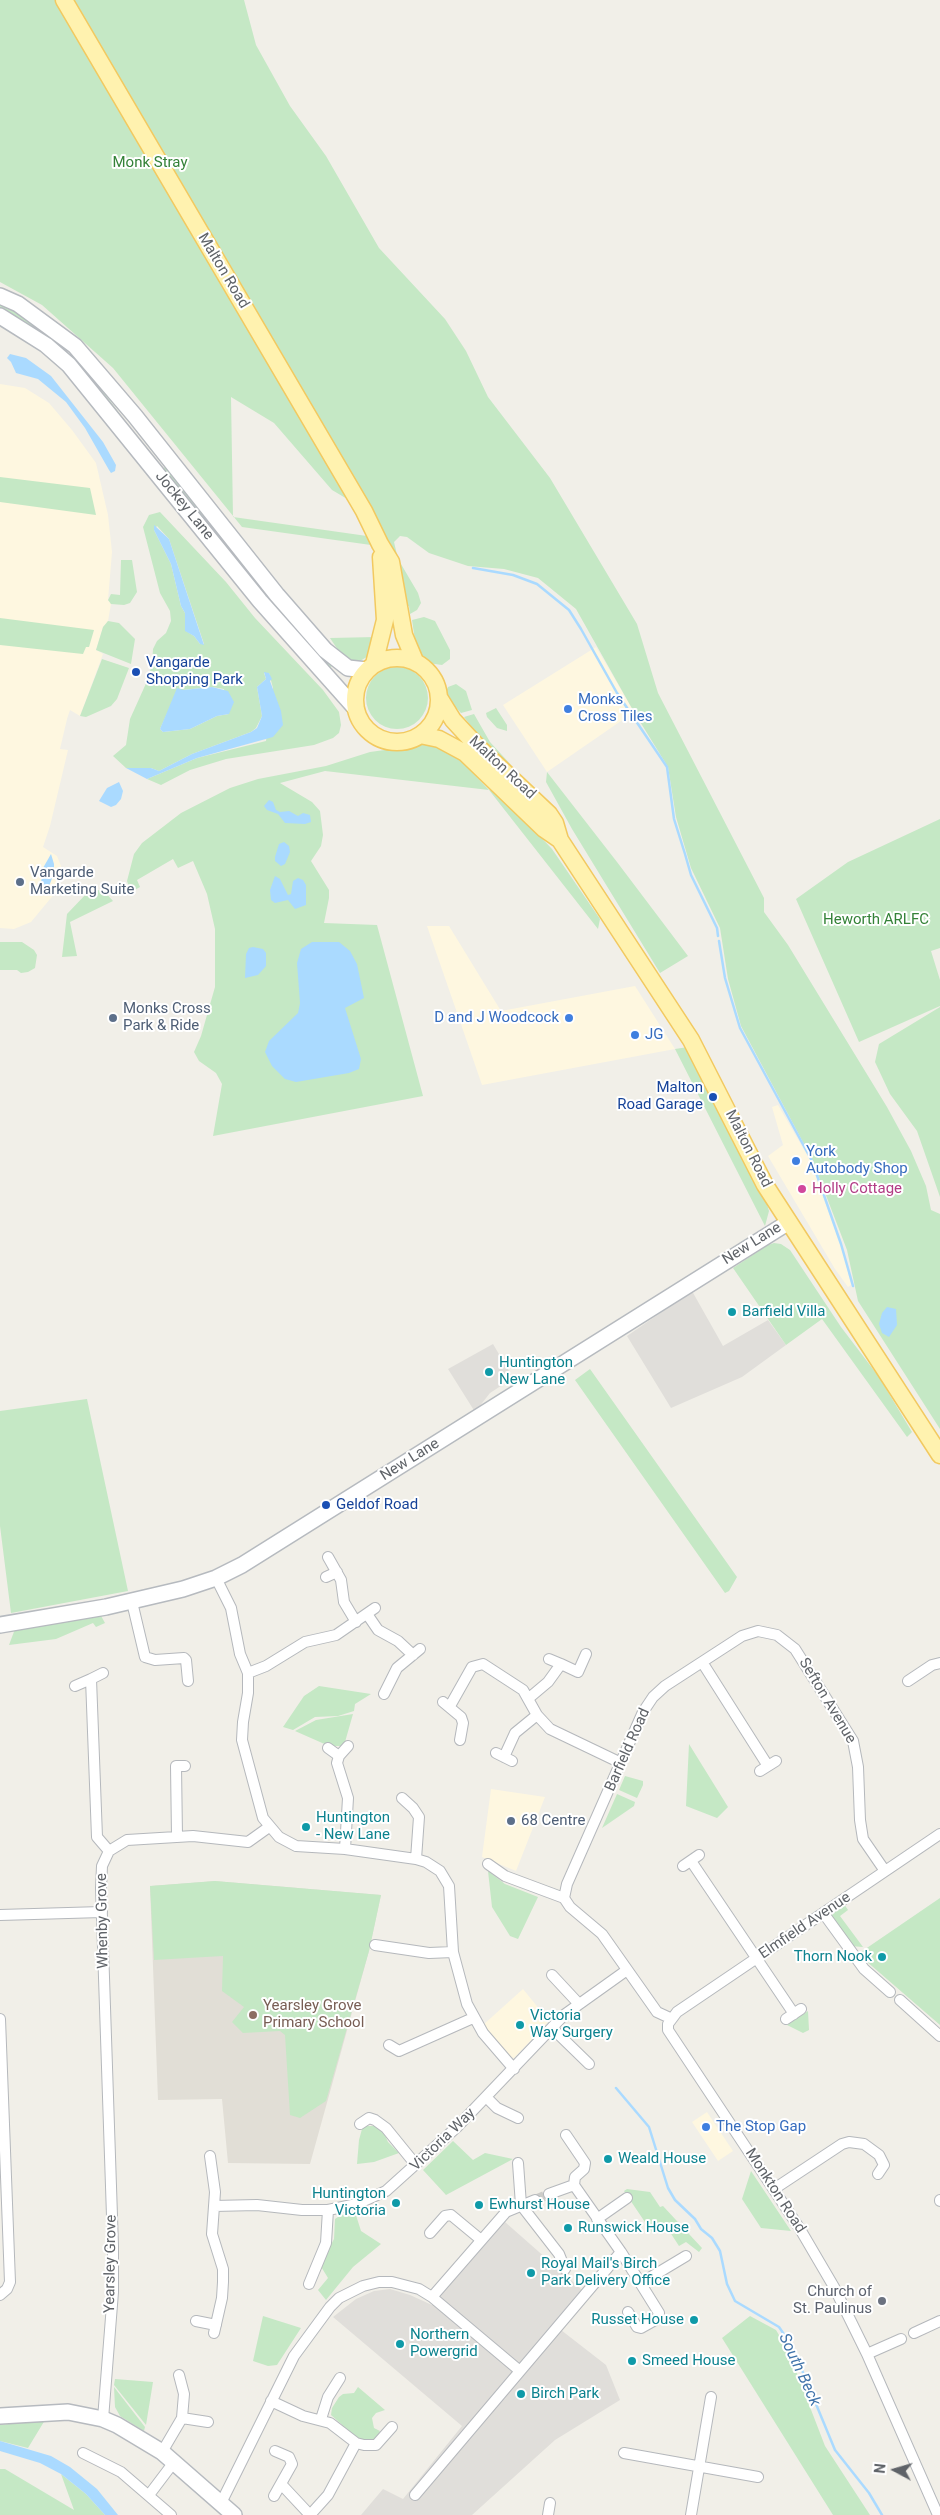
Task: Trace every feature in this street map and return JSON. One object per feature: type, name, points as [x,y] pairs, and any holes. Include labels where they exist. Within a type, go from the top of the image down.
[{"type":"main road","name":"Malton Road","points":[[64,0],[364,511],[380,544],[392,562],[404,635],[415,661]]},
{"type":"main road","name":"Malton Road","points":[[370,667],[385,620],[385,590],[380,544]]},
{"type":"main road","points":[[394,657],[415,661],[430,673],[438,688],[440,699],[438,714],[430,727],[408,741],[384,740],[373,734],[364,725],[356,709],[357,688],[370,667],[394,657]]},
{"type":"main road","name":"Malton Road","points":[[440,699],[466,734],[549,814],[555,823],[560,840],[691,1040],[762,1178],[940,1455]]},
{"type":"main road","name":"Malton Road","points":[[420,735],[440,739],[465,753],[544,829],[560,840]]},
{"type":"street","name":"Jockey Lane","points":[[0,296],[18,304],[75,346],[135,416],[277,595],[325,650],[348,668],[370,667]]},
{"type":"street","name":"Jockey Lane","points":[[0,316],[46,345],[69,365],[260,601],[356,709]]},
{"type":"street","points":[[135,416],[148,446],[159,463],[156,472]]},
{"type":"street","name":"New Lane","points":[[0,1625],[132,1602],[183,1590],[216,1578],[242,1565],[789,1222]]},
{"type":"street","points":[[328,1556],[337,1572],[344,1602],[356,1622]]},
{"type":"street","points":[[326,1577],[337,1572]]},
{"type":"street","points":[[216,1578],[231,1608],[240,1654],[248,1672],[248,1693],[242,1740],[258,1804],[269,1827],[286,1842],[296,1846],[345,1849],[416,1859],[426,1862],[440,1871],[449,1886],[453,1952],[461,1989],[473,2018],[483,2033],[514,2069]]},
{"type":"street","points":[[132,1602],[145,1657],[155,1660],[184,1658],[186,1660],[188,1681]]},
{"type":"street","points":[[248,1672],[266,1666],[299,1644],[336,1634],[371,1611],[378,1630],[417,1652],[397,1668],[384,1694]]},
{"type":"street","name":"Barfield Road","points":[[564,1898],[567,1884],[643,1712],[653,1697],[665,1686],[742,1636],[766,1632]]},
{"type":"street","name":"Sefton Avenue","points":[[766,1632],[782,1638],[795,1649],[853,1741],[857,1760],[860,1820],[863,1838],[885,1871]]},
{"type":"street","points":[[550,1659],[578,1672],[586,1654]]},
{"type":"street","points":[[702,1662],[768,1766]]},
{"type":"street","points":[[908,1681],[932,1665],[940,1663]]},
{"type":"street","points":[[460,1740],[463,1723],[457,1712],[447,1704],[468,1673],[477,1664],[483,1664],[516,1684],[529,1698],[542,1722],[559,1734],[621,1763]]},
{"type":"street","points":[[529,1698],[548,1682],[561,1664]]},
{"type":"street","points":[[75,1686],[103,1673]]},
{"type":"street","name":"Whenby Grove","points":[[91,1680],[97,1837],[109,1851],[102,1866],[101,1876],[108,2108]]},
{"type":"street","points":[[504,1757],[516,1733],[537,1715]]},
{"type":"street","points":[[345,1849],[348,1798],[338,1770],[339,1756],[348,1746]]},
{"type":"street","points":[[328,1748],[339,1756]]},
{"type":"street","points":[[177,1836],[179,1764]]},
{"type":"street","points":[[402,1798],[419,1816],[416,1859]]},
{"type":"street","points":[[109,1851],[127,1840],[177,1836],[248,1842],[269,1827]]},
{"type":"street","name":"Elmfield Avenue","points":[[670,2018],[940,1834]]},
{"type":"street","points":[[691,1861],[794,2014]]},
{"type":"street","points":[[488,1864],[505,1876],[564,1898],[570,1907],[602,1934],[657,2012],[670,2018]]},
{"type":"street","points":[[0,1915],[102,1912]]},
{"type":"street","points":[[824,1914],[864,1969],[890,1992]]},
{"type":"street","points":[[375,1945],[429,1953],[453,1952]]},
{"type":"street","name":"Victoria Way","points":[[214,2206],[257,2205],[302,2210],[328,2210],[374,2198],[399,2182],[486,2098],[552,2028],[579,2004],[628,1970]]},
{"type":"street","points":[[552,1975],[579,2004]]},
{"type":"street","points":[[900,2000],[940,2036]]},
{"type":"street","points":[[389,2045],[399,2051],[473,2018]]},
{"type":"street","name":"Monkton Road","points":[[670,2018],[668,2030],[817,2255],[867,2354],[938,2515]]},
{"type":"street","points":[[0,2019],[10,2282],[7,2289],[0,2295]]},
{"type":"street","points":[[552,2028],[589,2064]]},
{"type":"street","points":[[486,2098],[497,2108],[518,2118]]},
{"type":"street","name":"Yearsley Grove","points":[[103,2419],[113,2265],[108,2108]]},
{"type":"street","points":[[360,2124],[369,2118],[386,2128],[416,2165]]},
{"type":"street","points":[[566,2135],[586,2163],[584,2169],[574,2177],[574,2184],[621,2252],[658,2313],[657,2319],[641,2328],[637,2327],[628,2312]]},
{"type":"street","points":[[774,2189],[842,2144],[849,2142],[864,2144],[879,2155],[884,2165],[878,2174]]},
{"type":"street","points":[[196,2321],[215,2329],[222,2298],[223,2269],[212,2234],[215,2192],[210,2156]]},
{"type":"street","points":[[518,2163],[522,2205],[559,2254],[565,2268]]},
{"type":"street","points":[[549,2194],[574,2184]]},
{"type":"street","points":[[597,2218],[627,2198]]},
{"type":"street","points":[[432,2297],[480,2239],[506,2212],[535,2200]]},
{"type":"street","points":[[309,2284],[326,2243],[328,2210]]},
{"type":"street","points":[[430,2233],[445,2216],[451,2215],[480,2239]]},
{"type":"street","points":[[415,2495],[621,2252]]},
{"type":"street","points":[[641,2283],[686,2256]]},
{"type":"street","points":[[221,2503],[271,2401],[304,2340],[339,2298],[363,2286],[379,2282],[406,2285],[432,2297],[520,2371]]},
{"type":"street","points":[[914,2333],[940,2320]]},
{"type":"street","points":[[867,2354],[901,2339]]},
{"type":"street","points":[[162,2452],[182,2418],[184,2394],[179,2375]]},
{"type":"street","points":[[320,2419],[328,2397],[340,2378]]},
{"type":"street","points":[[691,2515],[711,2397]]},
{"type":"street","points":[[271,2401],[303,2416],[320,2419],[339,2428],[356,2443],[370,2446],[376,2445],[392,2427]]},
{"type":"street","points":[[0,2416],[68,2412],[103,2419],[133,2433],[162,2452],[234,2515]]},
{"type":"street","points":[[182,2418],[208,2422]]},
{"type":"street","points":[[282,2485],[310,2515],[328,2495],[356,2443]]},
{"type":"street","points":[[274,2496],[282,2485],[291,2460],[275,2451]]},
{"type":"street","points":[[83,2453],[121,2472],[171,2515]]},
{"type":"street","points":[[624,2453],[758,2477]]},
{"type":"street","points":[[149,2495],[174,2462]]},
{"type":"street","points":[[548,2515],[550,2503]]},
{"type":"shaded area","points":[[0,384],[25,388],[49,403],[96,463],[108,515],[112,552],[108,600],[111,604],[108,621],[103,627],[96,650],[103,654],[80,716],[70,710],[67,719],[60,749],[68,750],[50,826],[43,847],[57,856],[63,871],[55,893],[31,922],[14,929],[0,928]]},
{"type":"shaded area","name":"Monks Cross Tiles","points":[[596,647],[634,712],[547,772],[503,705]]},
{"type":"shaded area","points":[[427,926],[449,926],[501,1011],[635,986],[675,1049],[482,1085]]},
{"type":"shaded area","points":[[778,1105],[810,1160],[842,1249],[851,1285],[848,1287],[835,1269],[768,1156],[783,1145],[772,1107]]},
{"type":"shaded area","points":[[692,1291],[723,1346],[768,1320],[786,1345],[742,1377],[671,1408],[627,1336]]},
{"type":"shaded area","points":[[493,1344],[513,1378],[490,1393],[475,1412],[448,1369]]},
{"type":"shaded area","points":[[491,1789],[545,1797],[516,1871],[482,1857]]},
{"type":"shaded area","name":"Yearsley Grove Primary School","points":[[215,1881],[381,1895],[369,1951],[310,2164],[228,2163],[222,2099],[158,2100],[150,1886]]},
{"type":"shaded area","points":[[523,1989],[549,2021],[514,2058],[506,2056],[483,2025]]},
{"type":"shaded area","points":[[707,2112],[733,2151],[718,2161],[692,2122]]},
{"type":"shaded area","points":[[505,2222],[589,2296],[561,2330],[606,2365],[620,2400],[555,2440],[472,2515],[361,2515],[383,2489],[403,2499],[462,2426],[333,2317],[356,2299],[374,2291],[390,2289],[410,2295],[432,2305]]},
{"type":"green space","name":"Monk Stray","points":[[0,0],[244,0],[256,45],[290,106],[326,156],[379,248],[445,319],[466,351],[488,397],[550,478],[637,624],[658,693],[764,898],[764,912],[788,945],[887,1107],[911,1151],[926,1186],[931,1210],[940,1214],[940,1429],[858,1301],[847,1250],[812,1159],[741,1026],[728,979],[720,928],[691,868],[676,817],[668,767],[634,712],[576,609],[538,578],[504,569],[468,566],[429,553],[407,537],[400,536],[394,542],[398,559],[418,593],[421,603],[417,610],[410,614],[409,606],[405,606],[388,546],[376,516],[332,490],[274,423],[231,397],[233,516],[113,368],[42,305],[0,282]]},
{"type":"green space","points":[[0,302],[47,331],[95,381],[144,446],[142,447],[87,378],[0,310]]},
{"type":"green space","points":[[165,465],[302,635],[332,666],[326,670],[163,473]]},
{"type":"green space","points":[[0,477],[90,488],[96,515],[0,502]]},
{"type":"green space","points":[[160,512],[226,582],[255,618],[323,690],[339,712],[341,725],[339,733],[333,738],[314,745],[226,759],[190,770],[161,785],[147,779],[197,758],[266,741],[273,688],[269,673],[264,673],[266,679],[257,687],[262,716],[256,728],[251,732],[192,754],[159,771],[151,768],[126,768],[113,756],[126,745],[130,719],[148,679],[153,649],[157,641],[166,633],[171,621],[170,611],[160,593],[143,527],[149,515]],"holes":[[[157,526],[169,539],[204,644],[200,644],[194,636],[186,631],[185,613],[181,606],[171,564],[154,530]],[[212,687],[224,689],[229,714],[217,716],[190,729],[163,732],[160,729],[176,694],[182,690]]]},
{"type":"green space","points":[[234,517],[367,536],[371,545],[242,527]]},
{"type":"green space","points":[[121,560],[132,560],[137,592],[130,603],[124,605],[111,604],[108,600],[111,594],[120,595]]},
{"type":"green space","points":[[424,617],[435,621],[450,650],[450,659],[442,665],[428,663],[417,654],[412,620]]},
{"type":"green space","points":[[0,618],[94,630],[89,647],[86,647],[83,654],[0,645]]},
{"type":"green space","points":[[108,621],[119,623],[135,639],[131,664],[96,650],[103,627]]},
{"type":"green space","points":[[376,637],[370,655],[360,661],[350,661],[338,650],[330,638]]},
{"type":"green space","points":[[102,659],[129,668],[117,699],[111,706],[86,717],[80,716]]},
{"type":"green space","points":[[391,667],[403,667],[419,676],[426,686],[428,698],[426,710],[419,720],[403,729],[391,729],[380,724],[371,715],[366,704],[366,692],[371,681],[380,672]]},
{"type":"green space","points":[[456,684],[466,691],[472,710],[461,713],[444,695],[448,687]]},
{"type":"green space","points":[[496,708],[507,725],[507,731],[497,728],[487,717],[486,713]]},
{"type":"green space","points":[[474,714],[490,742],[512,766],[483,742],[464,717]]},
{"type":"green space","points":[[428,744],[454,753],[489,790],[325,771],[280,783],[312,802],[320,811],[323,835],[321,846],[311,861],[329,890],[324,923],[377,925],[423,1096],[213,1136],[222,1084],[216,1073],[199,1061],[194,1052],[201,1036],[215,987],[215,929],[207,894],[193,861],[178,868],[173,859],[137,880],[140,887],[131,892],[127,881],[134,854],[142,843],[181,813],[230,788],[258,779],[326,766],[370,752]]},
{"type":"green space","points":[[547,772],[688,956],[660,973],[572,829],[546,782]]},
{"type":"green space","points":[[489,790],[498,792],[552,849],[600,919],[598,929]]},
{"type":"green space","name":"Heworth ARLFC","points":[[940,819],[940,948],[931,951],[940,980],[940,1006],[859,1042],[796,899],[848,862]]},
{"type":"green space","points":[[97,890],[104,891],[113,901],[70,922],[77,956],[62,957],[67,914],[87,893]]},
{"type":"green space","points":[[0,942],[22,942],[34,950],[37,955],[35,968],[21,973],[17,970],[0,970]]},
{"type":"green space","points":[[940,1007],[940,1197],[917,1131],[890,1094],[875,1062],[879,1044]]},
{"type":"green space","points":[[688,1047],[700,1068],[704,1085],[729,1125],[761,1184],[769,1211],[765,1226],[675,1049]]},
{"type":"green space","points":[[774,1243],[781,1244],[790,1250],[841,1327],[879,1377],[912,1432],[907,1437],[822,1319],[786,1345],[733,1268]]},
{"type":"green space","points":[[590,1369],[737,1577],[729,1591],[725,1593],[575,1380]]},
{"type":"green space","points":[[87,1399],[128,1591],[11,1613],[0,1526],[0,1411]]},
{"type":"green space","points":[[100,1614],[105,1623],[96,1627],[93,1623],[56,1639],[9,1645],[15,1629]]},
{"type":"green space","points":[[319,1686],[371,1694],[355,1704],[354,1711],[338,1716],[315,1717],[293,1730],[283,1727],[304,1696]]},
{"type":"green space","points":[[353,1714],[345,1742],[341,1746],[329,1746],[295,1731],[316,1720]]},
{"type":"green space","points":[[689,1744],[728,1807],[717,1818],[686,1806]]},
{"type":"green space","points":[[625,1776],[643,1781],[637,1798],[619,1790]]},
{"type":"green space","points":[[617,1794],[635,1802],[634,1806],[602,1828]]},
{"type":"green space","points":[[488,1871],[505,1884],[538,1897],[518,1939],[510,1936],[492,1907]]},
{"type":"green space","points":[[215,1881],[381,1895],[369,1951],[326,2101],[300,2118],[290,2115],[285,2035],[280,2031],[243,2033],[232,2022],[244,2007],[222,1991],[223,1956],[154,1960],[150,1886]]},
{"type":"green space","points":[[940,1898],[940,2025],[858,1954]]},
{"type":"green space","points":[[844,1904],[848,1910],[840,1916],[863,1947],[850,1946],[831,1917],[835,1910]]},
{"type":"green space","points":[[808,2011],[809,2030],[803,2033],[787,2025]]},
{"type":"green space","points":[[366,2126],[375,2126],[383,2131],[388,2142],[399,2153],[374,2162],[357,2164],[359,2140],[362,2129]]},
{"type":"green space","points":[[453,2141],[473,2160],[485,2153],[513,2159],[446,2195],[423,2170]]},
{"type":"green space","points":[[751,2171],[791,2231],[761,2228],[742,2199]]},
{"type":"green space","points":[[627,2189],[650,2192],[660,2207],[663,2206],[702,2248],[699,2252],[686,2242],[679,2246],[666,2226],[653,2234],[624,2191]]},
{"type":"green space","points":[[355,2212],[361,2231],[381,2244],[353,2267],[326,2300],[318,2290],[328,2278],[320,2265],[334,2239],[335,2219],[341,2215]]},
{"type":"green space","points":[[263,2316],[301,2328],[277,2365],[268,2366],[253,2361]]},
{"type":"green space","points":[[750,2316],[776,2330],[788,2350],[825,2446],[870,2515],[833,2515],[722,2338]]},
{"type":"green space","points":[[115,2379],[153,2382],[146,2425],[114,2385]]},
{"type":"green space","points":[[114,2387],[145,2427],[144,2431],[120,2416],[115,2407]]},
{"type":"green space","points":[[358,2387],[385,2410],[376,2413],[372,2418],[374,2428],[380,2431],[371,2442],[358,2439],[331,2415],[332,2408],[339,2397],[343,2394],[354,2393]]},
{"type":"green space","points":[[45,2420],[28,2448],[0,2441],[0,2425]]},
{"type":"green space","points":[[0,2469],[5,2469],[74,2510],[61,2474],[86,2494],[105,2515],[0,2515]]},
{"type":"water","points":[[10,354],[26,358],[51,376],[103,442],[116,465],[115,471],[111,473],[85,428],[66,402],[38,379],[16,373],[7,358]]},
{"type":"water","points":[[154,525],[169,539],[204,645],[200,644],[194,636],[185,631],[185,613],[181,606],[171,564],[154,530]]},
{"type":"water","points":[[264,672],[269,673],[272,679],[270,681],[281,711],[283,725],[273,737],[197,758],[147,779],[126,768],[151,768],[159,771],[192,754],[257,728],[262,716],[257,687],[266,679]]},
{"type":"water","points":[[212,687],[228,691],[234,702],[229,714],[217,716],[190,729],[163,732],[160,729],[177,688],[183,690]]},
{"type":"water","points":[[119,782],[123,791],[121,799],[116,805],[111,807],[99,801],[107,788]]},
{"type":"water","points":[[269,800],[273,802],[276,810],[280,812],[289,811],[298,816],[303,813],[310,815],[311,822],[305,824],[285,823],[278,814],[267,810],[264,806]]},
{"type":"water","points":[[284,842],[289,846],[290,852],[285,864],[281,866],[275,861],[275,857],[279,844]]},
{"type":"water","points":[[51,854],[54,873],[44,894],[40,891],[43,868]]},
{"type":"water","points":[[275,876],[280,879],[288,895],[291,894],[293,881],[298,878],[303,880],[306,885],[306,905],[295,909],[288,900],[275,903],[271,900],[270,890]]},
{"type":"water","points":[[312,942],[339,942],[350,951],[357,964],[364,998],[345,1008],[361,1059],[359,1069],[349,1073],[296,1082],[285,1079],[272,1066],[265,1052],[269,1041],[298,1013],[300,1003],[297,963],[301,949]]},
{"type":"water","points":[[249,948],[263,949],[266,953],[266,966],[258,975],[245,978],[246,954]]},
{"type":"water","points":[[887,1307],[896,1309],[897,1325],[889,1337],[882,1333],[879,1324],[882,1313]]},
{"type":"water","points":[[0,2441],[51,2456],[70,2467],[97,2489],[118,2515],[105,2515],[86,2494],[61,2474],[40,2463],[0,2451]]},
{"type":"waterway","points":[[473,568],[513,575],[537,584],[569,610],[617,693],[667,767],[674,819],[691,875],[717,928],[718,936]]},
{"type":"waterway","points":[[719,941],[725,978],[740,1028],[812,1161],[841,1244],[853,1286]]},
{"type":"waterway","name":"South Beck","points":[[616,2088],[649,2127],[668,2188],[675,2200],[695,2219],[701,2229],[712,2238],[720,2251],[727,2284],[735,2301],[779,2327],[792,2346],[835,2450],[869,2493],[882,2515]]},
{"type":"tunnel","points":[[535,2200],[549,2194]]},
{"type":"place","name":"Vangarde Shopping Park","points":[[136,672]]},
{"type":"place","name":"Monks Cross Tiles","points":[[568,709]]},
{"type":"place","name":"Vangarde Marketing Suite","points":[[20,882]]},
{"type":"place","name":"Monks Cross Park & Ride","points":[[113,1018]]},
{"type":"place","name":"D and J Woodcock","points":[[569,1018]]},
{"type":"place","name":"JG","points":[[635,1035]]},
{"type":"place","name":"Malton Road Garage","points":[[713,1097]]},
{"type":"place","name":"York Autobody Shop","points":[[796,1161]]},
{"type":"place","name":"Holly Cottage","points":[[802,1189]]},
{"type":"place","name":"Barfield Villa","points":[[732,1312]]},
{"type":"place","name":"Huntington New Lane","points":[[489,1372]]},
{"type":"place","name":"Geldof Road","points":[[326,1505]]},
{"type":"place","name":"68 Centre","points":[[511,1821]]},
{"type":"place","name":"Huntington - New Lane","points":[[306,1827]]},
{"type":"place","name":"Thorn Nook","points":[[882,1957]]},
{"type":"place","name":"Yearsley Grove Primary School","points":[[253,2015]]},
{"type":"place","name":"Victoria Way Surgery","points":[[520,2025]]},
{"type":"place","name":"The Stop Gap","points":[[706,2127]]},
{"type":"place","name":"Weald House","points":[[608,2159]]},
{"type":"place","name":"Huntington Victoria","points":[[396,2203]]},
{"type":"place","name":"Ewhurst House","points":[[479,2205]]},
{"type":"place","name":"Runswick House","points":[[568,2228]]},
{"type":"place","name":"Royal Mail's Birch Park Delivery Office","points":[[531,2273]]},
{"type":"place","name":"Church of St. Paulinus","points":[[882,2301]]},
{"type":"place","name":"Russet House","points":[[694,2320]]},
{"type":"place","name":"Northern Powergrid","points":[[400,2344]]},
{"type":"place","name":"Smeed House","points":[[632,2361]]},
{"type":"place","name":"Birch Park","points":[[521,2394]]}]
